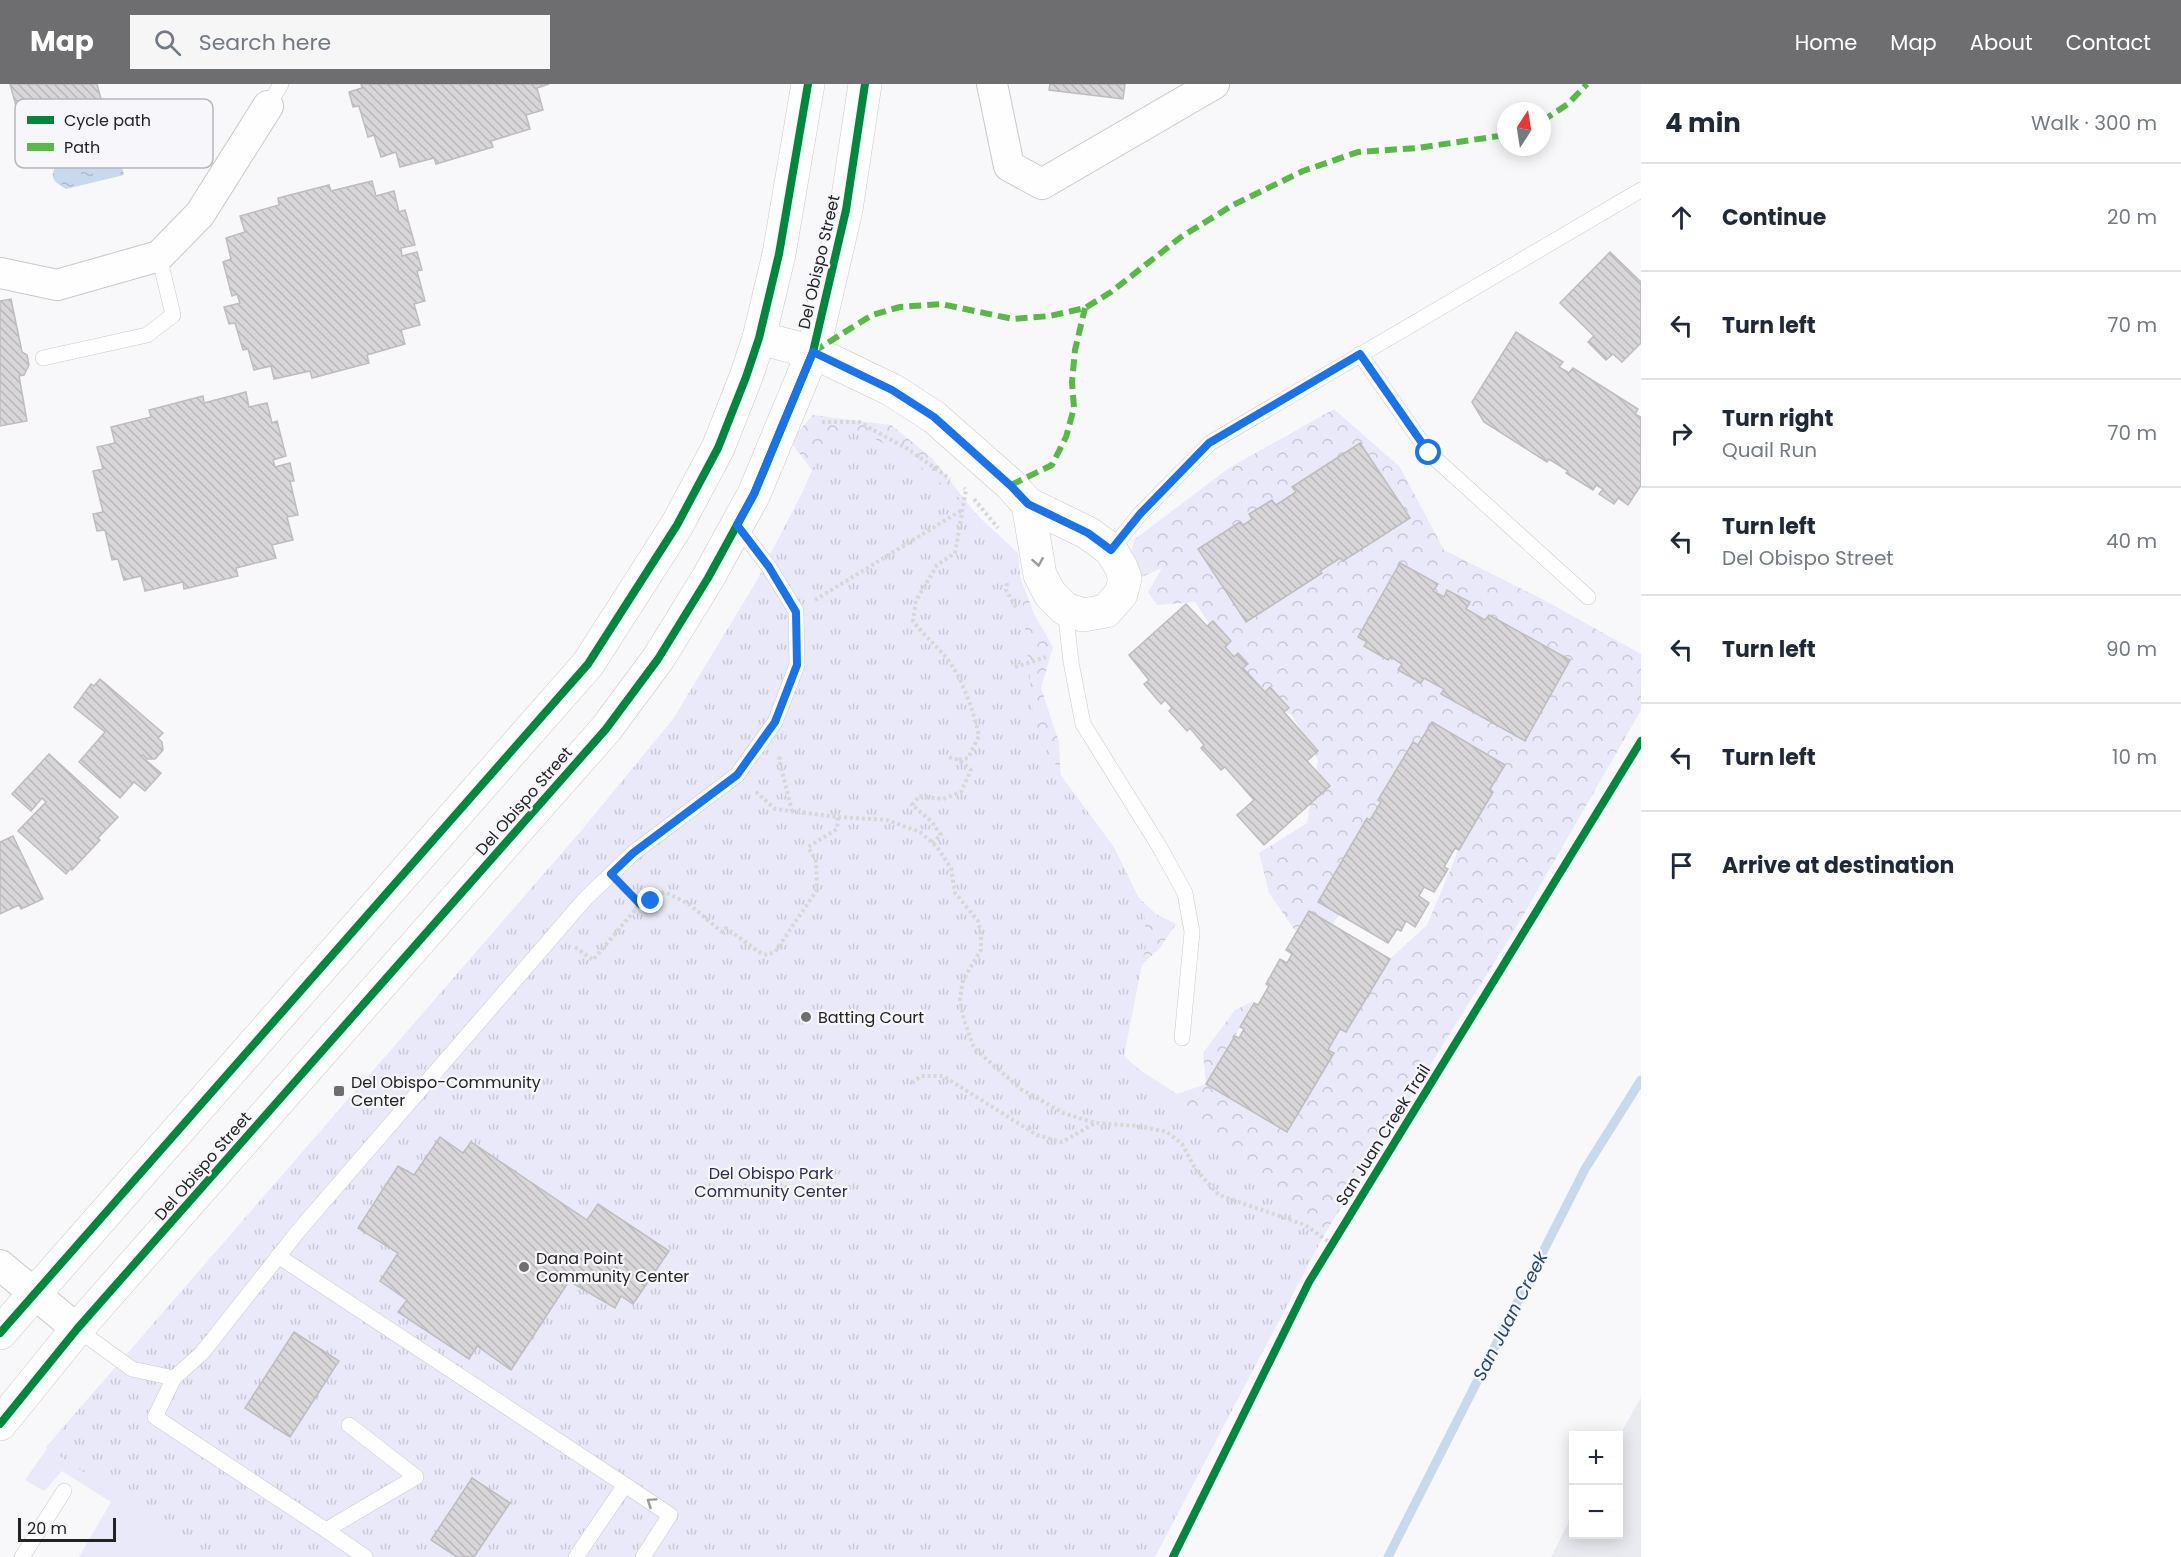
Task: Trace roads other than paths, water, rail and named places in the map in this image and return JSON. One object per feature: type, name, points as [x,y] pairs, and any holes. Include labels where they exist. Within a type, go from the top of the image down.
[{"type":"main road","points":[[0,1333],[588,664],[672,535],[718,448],[759,338],[779,254],[808,84]]},
{"type":"main road","name":"Del Obispo Street","points":[[0,1424],[77,1329],[606,729],[658,659],[708,578],[754,494],[813,352],[846,210],[865,84]]},
{"type":"main road","points":[[759,338],[813,352],[892,390],[934,417],[1028,504],[1088,533],[1111,550],[1125,578],[1121,594],[1106,611],[1083,615],[1065,609],[1050,594],[1040,575],[1028,504]]},
{"type":"street","points":[[992,84],[1009,166],[1042,184],[1214,84]]},
{"type":"street","points":[[0,273],[57,285],[159,256],[200,214],[274,95]]},
{"type":"street","points":[[0,1265],[77,1329]]},
{"type":"lane","points":[[1111,550],[1140,514],[1209,443],[1641,190]]},
{"type":"lane","points":[[43,358],[147,335],[173,315],[159,256]]},
{"type":"lane","points":[[1360,354],[1429,453],[1587,597]]},
{"type":"lane","points":[[365,1557],[155,1417],[174,1378],[202,1353],[278,1256],[585,899],[633,853],[737,775],[775,722],[797,665],[796,612],[769,567],[737,525]]},
{"type":"lane","points":[[1065,609],[1071,662],[1083,724],[1159,846],[1185,893],[1192,932],[1182,1038]]},
{"type":"lane","points":[[278,1256],[670,1515],[643,1557]]},
{"type":"lane","points":[[77,1329],[132,1369],[174,1378]]},
{"type":"lane","points":[[326,1530],[416,1478],[349,1425]]},
{"type":"lane","points":[[576,1557],[625,1485]]},
{"type":"lane","points":[[22,1557],[64,1491]]},
{"type":"water","points":[[55,168],[122,168],[124,175],[66,189],[54,180]]},
{"type":"waterway","name":"San Juan Creek","points":[[1388,1557],[1585,1169],[1641,1080]]},
{"type":"place","name":"Batting Court","points":[[806,1017]]},
{"type":"place","name":"Del Obispo-Community Center","points":[[339,1091]]},
{"type":"place","name":"Dana Point Community Center","points":[[524,1267]]},
{"type":"park label","name":"Del Obispo Park Community Center","points":[[771,1182]]}]
